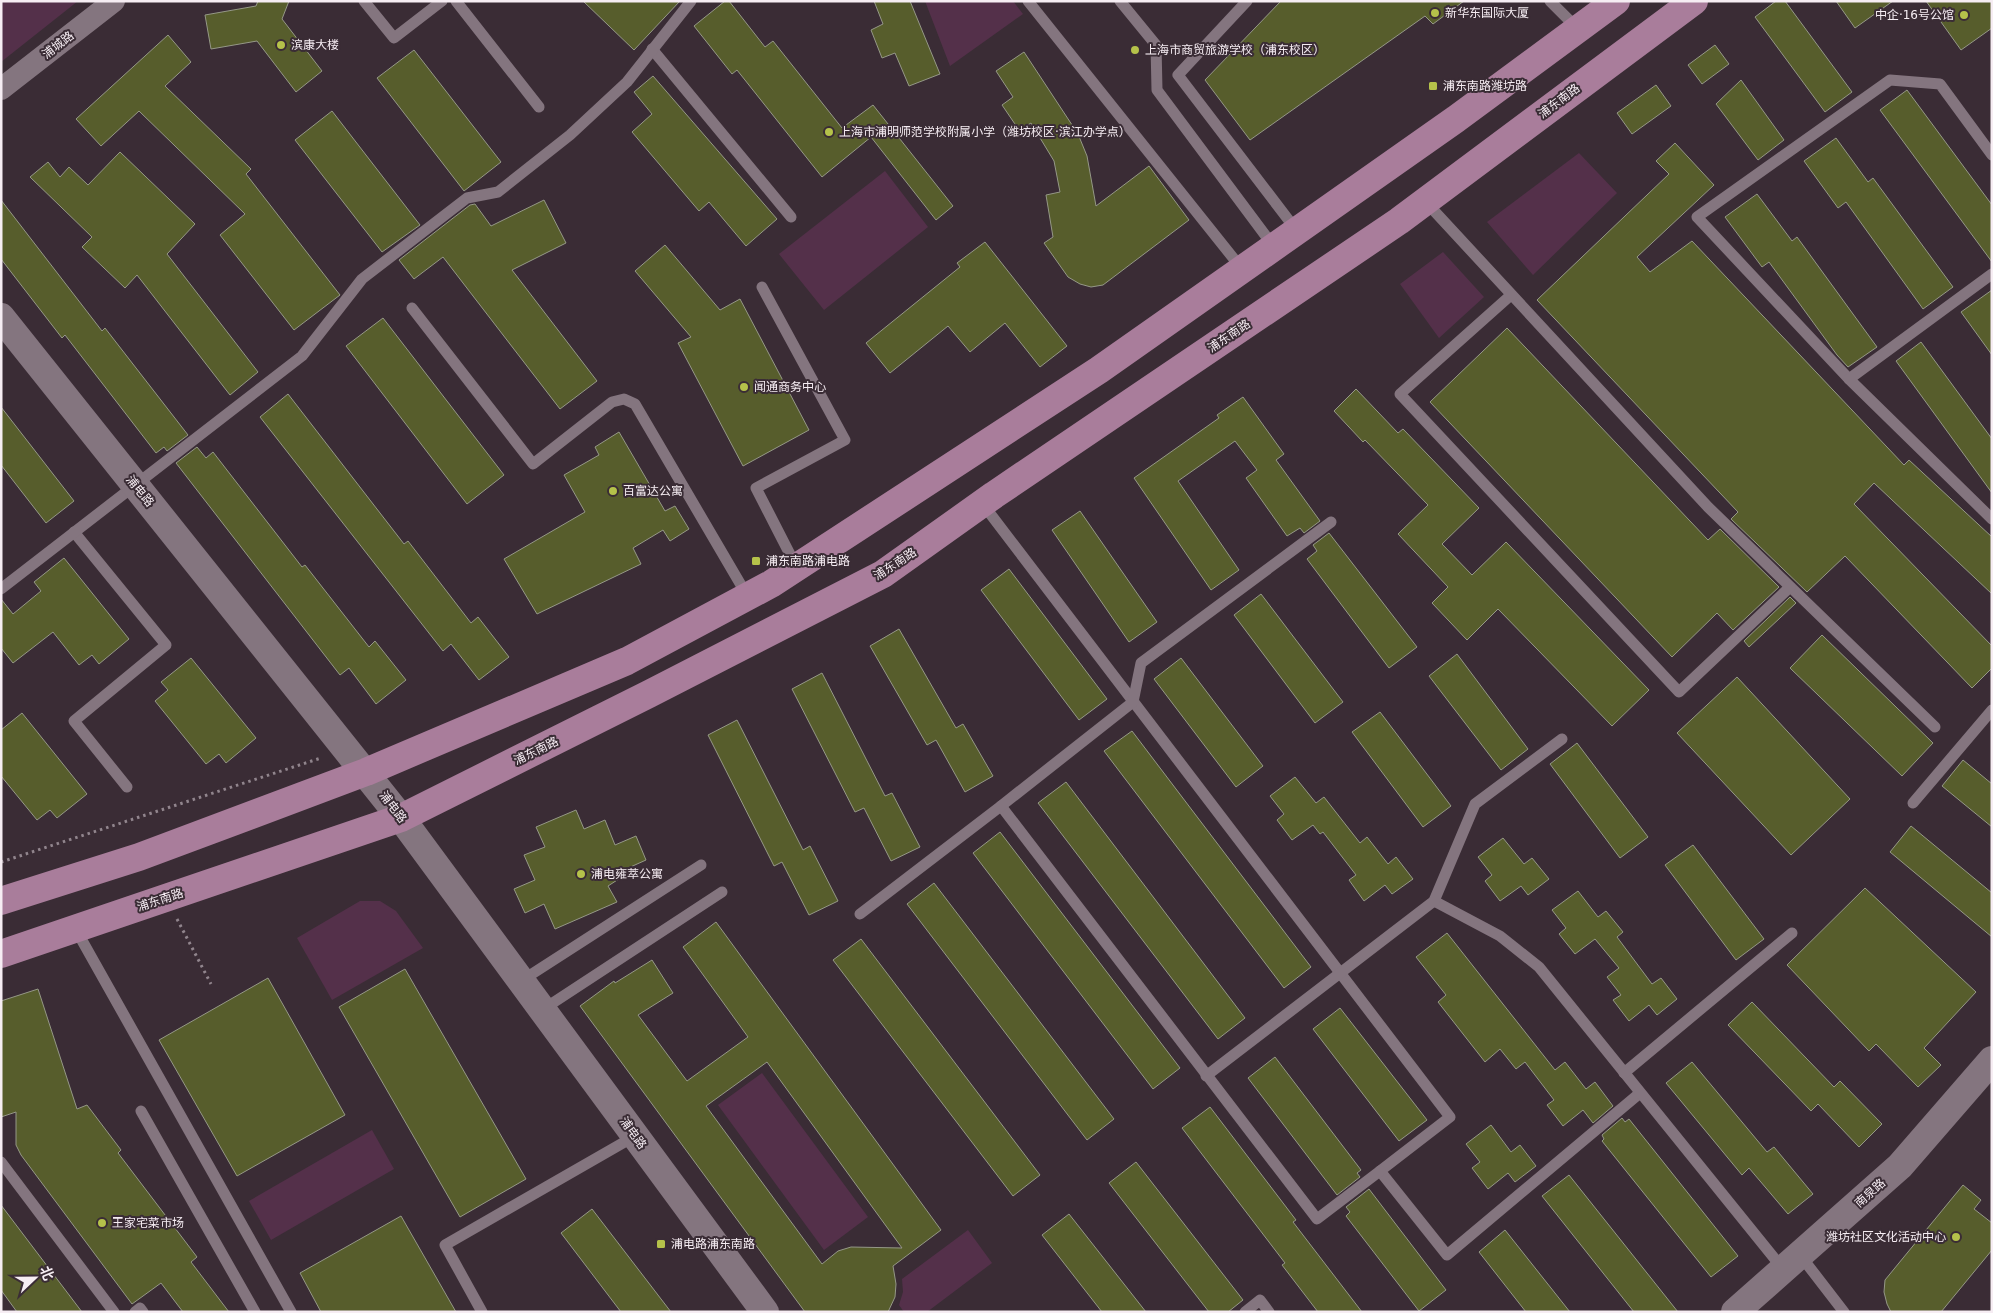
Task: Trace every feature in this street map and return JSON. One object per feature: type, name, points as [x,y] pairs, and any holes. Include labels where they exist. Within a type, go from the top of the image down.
[{"type":"main road","points":[[1,901],[138,857],[366,772],[627,660],[748,597],[797,568],[1098,370],[1456,119],[1616,1]]},
{"type":"main road","name":"浦东南路","points":[[1,954],[401,818],[649,694],[882,574],[982,503],[1367,242],[1694,1]]},
{"type":"street","name":"浦城路","points":[[1,89],[114,1]]},
{"type":"street","name":"浦电路","points":[[1,317],[366,772],[765,1312]]},
{"type":"street","name":"南泉路","points":[[1735,1312],[1900,1166],[1992,1060]]},
{"type":"lane","points":[[364,1],[394,38],[442,1]]},
{"type":"lane","points":[[456,1],[539,107]]},
{"type":"lane","points":[[1,589],[302,356],[362,279],[467,198],[498,192],[570,135],[626,82],[691,1]]},
{"type":"lane","points":[[1028,1],[1242,269]]},
{"type":"lane","points":[[1120,1],[1156,45],[1157,90],[1274,247]]},
{"type":"lane","points":[[1247,1],[1178,75],[1297,231]]},
{"type":"lane","points":[[1550,1],[1578,29]]},
{"type":"lane","points":[[652,49],[791,217]]},
{"type":"lane","points":[[1992,155],[1940,84],[1890,80],[1697,218],[1849,379],[1992,519]]},
{"type":"lane","points":[[1425,201],[1708,507],[1934,726]]},
{"type":"lane","points":[[1849,379],[1992,274]]},
{"type":"lane","points":[[762,287],[846,440],[756,488],[797,568]]},
{"type":"lane","points":[[1511,294],[1400,394],[1679,692],[1790,587]]},
{"type":"lane","points":[[412,308],[533,464],[612,402],[624,399],[635,404],[748,597]]},
{"type":"lane","points":[[982,503],[1450,1117],[1317,1219],[1001,806]]},
{"type":"lane","points":[[860,914],[1133,702],[1141,662],[1331,522]]},
{"type":"lane","points":[[74,532],[166,645],[74,721],[127,787]]},
{"type":"lane","points":[[1913,803],[1992,710]]},
{"type":"lane","points":[[1206,1076],[1434,901],[1475,804],[1562,739]]},
{"type":"lane","points":[[521,981],[701,864]]},
{"type":"lane","points":[[542,1010],[722,892]]},
{"type":"lane","points":[[1434,901],[1500,936],[1539,967],[1640,1094],[1792,1262],[1844,1312]]},
{"type":"lane","points":[[75,928],[291,1312]]},
{"type":"lane","points":[[1624,1073],[1792,933]]},
{"type":"lane","points":[[1380,1171],[1447,1255],[1640,1094]]},
{"type":"lane","points":[[141,1111],[255,1312]]},
{"type":"lane","points":[[482,1312],[445,1245],[635,1136]]},
{"type":"lane","points":[[1,1162],[114,1312]]},
{"type":"lane","points":[[1245,1312],[1260,1300],[1269,1312]]},
{"type":"lane","points":[[135,1312],[140,1308],[143,1312]]},
{"type":"path","points":[[1,862],[348,750]]},
{"type":"path","points":[[169,898],[177,921],[211,984]]},
{"type":"shaded area","points":[[1,1],[78,1],[1,62]]},
{"type":"shaded area","points":[[925,1],[1013,1],[1023,14],[950,66]]},
{"type":"shaded area","points":[[1579,153],[1617,193],[1533,275],[1487,222]]},
{"type":"shaded area","points":[[885,171],[928,227],[824,310],[779,254]]},
{"type":"shaded area","points":[[1443,252],[1484,297],[1439,338],[1400,284]]},
{"type":"shaded area","points":[[360,901],[380,901],[396,911],[423,948],[332,1000],[297,938]]},
{"type":"shaded area","points":[[762,1073],[868,1217],[824,1250],[718,1105]]},
{"type":"shaded area","points":[[372,1130],[394,1169],[271,1240],[249,1201]]},
{"type":"shaded area","points":[[968,1230],[992,1263],[927,1312],[904,1312],[899,1305],[903,1292],[902,1279]]},
{"type":"building","name":"滨康大楼","points":[[258,1],[289,1],[282,19],[322,71],[296,92],[257,41],[211,49],[205,15],[256,6]]},
{"type":"building","points":[[583,1],[680,1],[634,50]]},
{"type":"building","points":[[725,1],[729,1],[765,47],[773,41],[842,128],[873,105],[953,206],[936,220],[871,137],[822,177],[737,70],[732,74],[694,26]]},
{"type":"building","points":[[874,1],[910,1],[940,74],[909,86],[895,53],[882,58],[871,30],[883,24]]},
{"type":"building","points":[[1281,1],[1464,1],[1433,24],[1425,16],[1250,140],[1205,80]]},
{"type":"building","points":[[1776,1],[1785,1],[1852,92],[1825,112],[1755,17]]},
{"type":"building","points":[[1836,1],[1893,1],[1855,28]]},
{"type":"building","name":"中企·16号公馆","points":[[1926,1],[1992,1],[1992,28],[1961,50]]},
{"type":"building","points":[[168,35],[191,62],[165,86],[251,169],[246,174],[340,295],[294,330],[220,235],[245,214],[139,111],[101,146],[76,119]]},
{"type":"building","points":[[1715,45],[1729,64],[1702,84],[1688,65]]},
{"type":"building","points":[[414,50],[501,162],[464,191],[377,78]]},
{"type":"building","points":[[1024,52],[1078,134],[1087,156],[1096,206],[1149,166],[1189,220],[1103,285],[1091,287],[1080,284],[1068,277],[1044,243],[1053,237],[1046,195],[1060,192],[1054,161],[1031,123],[1019,130],[1002,105],[1013,97],[996,71]]},
{"type":"building","points":[[653,76],[777,219],[746,246],[709,202],[699,211],[632,132],[652,114],[634,92]]},
{"type":"building","points":[[1741,80],[1784,140],[1758,160],[1716,104]]},
{"type":"building","points":[[1656,85],[1671,106],[1632,134],[1617,113]]},
{"type":"building","points":[[1907,90],[1992,205],[1992,262],[1880,110]]},
{"type":"building","points":[[332,111],[420,225],[382,252],[295,140]]},
{"type":"building","points":[[1836,138],[1868,182],[1873,178],[1953,287],[1923,309],[1846,202],[1838,208],[1804,161]]},
{"type":"building","points":[[1675,143],[1714,185],[1637,257],[1650,272],[1692,241],[1904,465],[1909,460],[1992,537],[1992,594],[1874,483],[1854,504],[1992,646],[1992,668],[1972,688],[1845,556],[1807,592],[1731,519],[1738,512],[1537,300],[1669,174],[1656,161]]},
{"type":"building","points":[[120,152],[195,224],[167,254],[258,372],[230,395],[137,275],[125,288],[82,247],[92,237],[30,177],[48,162],[60,177],[69,167],[88,185]]},
{"type":"building","points":[[1757,194],[1792,241],[1797,237],[1877,347],[1848,367],[1837,355],[1769,262],[1762,267],[1725,217]]},
{"type":"building","points":[[1,200],[102,331],[105,328],[188,435],[167,451],[164,447],[156,453],[65,335],[62,338],[1,259]]},
{"type":"building","points":[[544,200],[566,243],[512,270],[597,381],[560,409],[443,257],[414,279],[399,260],[470,205],[475,204],[491,226]]},
{"type":"building","points":[[985,242],[1067,346],[1040,367],[1005,323],[970,352],[948,326],[890,373],[866,343],[960,267],[957,263]]},
{"type":"building","name":"闻通商务中心","points":[[665,245],[720,310],[740,299],[809,430],[743,466],[678,343],[691,337],[635,271]]},
{"type":"building","points":[[1992,290],[1992,355],[1961,312]]},
{"type":"building","points":[[383,318],[504,475],[467,504],[346,346]]},
{"type":"building","points":[[1507,328],[1708,540],[1720,529],[1779,587],[1733,630],[1717,613],[1672,657],[1430,402]]},
{"type":"building","points":[[1921,342],[1992,439],[1992,493],[1896,361]]},
{"type":"building","points":[[1356,389],[1398,433],[1403,429],[1479,508],[1442,544],[1472,575],[1506,542],[1649,690],[1612,726],[1498,609],[1467,640],[1432,603],[1448,587],[1398,534],[1428,505],[1334,411]]},
{"type":"building","points":[[288,394],[404,544],[408,541],[471,623],[478,617],[509,657],[479,680],[451,644],[443,651],[260,417]]},
{"type":"building","points":[[1243,397],[1284,454],[1276,460],[1320,521],[1304,533],[1300,528],[1287,536],[1246,478],[1257,470],[1235,441],[1178,481],[1239,570],[1211,590],[1134,478],[1219,418],[1217,415]]},
{"type":"building","points":[[1,407],[74,501],[46,523],[1,465]]},
{"type":"building","points":[[619,432],[665,511],[675,506],[689,529],[670,541],[663,530],[633,548],[641,564],[537,614],[504,559],[585,512],[564,475],[599,455],[595,447]]},
{"type":"building","points":[[197,447],[206,458],[213,452],[302,567],[305,565],[369,647],[375,641],[406,680],[376,704],[349,668],[340,675],[176,463]]},
{"type":"building","points":[[1080,511],[1157,622],[1129,642],[1052,530]]},
{"type":"building","points":[[1329,533],[1417,647],[1389,668],[1307,559],[1317,551],[1313,545]]},
{"type":"building","points":[[64,558],[129,639],[99,664],[92,655],[79,665],[53,632],[13,663],[1,648],[1,599],[13,614],[41,591],[34,582]]},
{"type":"building","points":[[1009,569],[1107,699],[1079,720],[981,590]]},
{"type":"building","points":[[1261,594],[1343,702],[1315,723],[1234,615]]},
{"type":"building","points":[[1790,597],[1796,603],[1749,647],[1744,641]]},
{"type":"building","points":[[899,629],[956,728],[963,724],[993,776],[965,792],[936,740],[927,745],[870,646]]},
{"type":"building","points":[[1822,635],[1933,743],[1902,776],[1790,668]]},
{"type":"building","points":[[1457,654],[1528,749],[1501,770],[1429,676]]},
{"type":"building","points":[[191,658],[256,738],[226,763],[219,754],[206,764],[155,701],[168,690],[161,682]]},
{"type":"building","points":[[1181,658],[1263,766],[1236,787],[1154,679]]},
{"type":"building","points":[[822,673],[885,796],[892,793],[920,847],[891,861],[864,808],[855,812],[792,689]]},
{"type":"building","points":[[1737,677],[1850,799],[1791,855],[1677,733]]},
{"type":"building","points":[[1380,712],[1451,806],[1423,827],[1352,732]]},
{"type":"building","points":[[22,713],[87,794],[57,818],[50,810],[37,820],[1,776],[1,730]]},
{"type":"building","points":[[737,720],[803,850],[810,846],[838,901],[809,915],[782,862],[774,866],[708,735]]},
{"type":"building","points":[[1132,731],[1311,967],[1284,988],[1104,751]]},
{"type":"building","points":[[1577,743],[1648,837],[1620,858],[1550,764]]},
{"type":"building","points":[[1963,760],[1992,784],[1992,827],[1942,786]]},
{"type":"building","points":[[1295,777],[1316,803],[1324,797],[1360,843],[1367,837],[1388,864],[1396,857],[1413,879],[1392,894],[1385,885],[1364,901],[1349,880],[1356,875],[1323,832],[1320,834],[1313,825],[1292,840],[1277,820],[1284,814],[1270,796]]},
{"type":"building","points":[[1066,782],[1245,1018],[1218,1039],[1038,803]]},
{"type":"building","name":"浦电雍萃公寓","points":[[576,810],[584,829],[605,820],[615,845],[636,836],[646,860],[626,869],[628,873],[608,886],[617,902],[555,929],[544,904],[525,913],[514,889],[535,880],[524,855],[545,847],[536,827]]},
{"type":"building","points":[[1911,826],[1992,893],[1992,937],[1890,852]]},
{"type":"building","points":[[1000,832],[1180,1068],[1153,1089],[973,853]]},
{"type":"building","points":[[1503,838],[1524,864],[1532,858],[1549,879],[1528,895],[1521,886],[1500,901],[1485,881],[1492,875],[1478,857]]},
{"type":"building","points":[[1693,845],[1764,939],[1736,960],[1665,865]]},
{"type":"building","points":[[934,883],[1114,1119],[1087,1140],[907,904]]},
{"type":"building","points":[[1865,888],[1976,992],[1924,1048],[1941,1065],[1918,1087],[1876,1044],[1869,1051],[1787,965]]},
{"type":"building","points":[[1578,891],[1598,917],[1606,911],[1623,932],[1617,937],[1652,984],[1661,978],[1677,999],[1657,1015],[1649,1005],[1629,1021],[1613,1000],[1621,995],[1607,977],[1619,968],[1595,939],[1575,954],[1559,934],[1566,928],[1552,910]]},
{"type":"building","points":[[716,922],[941,1230],[893,1266],[896,1284],[895,1297],[888,1312],[805,1312],[580,1006],[614,981],[615,983],[652,960],[673,993],[638,1015],[687,1081],[748,1037],[683,947]],"holes":[[[767,1062],[902,1248],[851,1247],[838,1251],[822,1264],[706,1106]]]},
{"type":"building","points":[[1447,933],[1555,1070],[1565,1062],[1586,1089],[1595,1082],[1613,1106],[1593,1123],[1583,1110],[1563,1126],[1547,1105],[1554,1100],[1525,1062],[1516,1069],[1500,1049],[1485,1062],[1438,1002],[1446,995],[1416,957]]},
{"type":"building","points":[[861,939],[1040,1175],[1013,1196],[833,960]]},
{"type":"building","points":[[405,969],[526,1179],[460,1217],[339,1007]]},
{"type":"building","points":[[268,978],[345,1115],[237,1176],[159,1040]]},
{"type":"building","points":[[38,989],[77,1109],[87,1105],[121,1150],[118,1153],[197,1257],[191,1262],[229,1312],[183,1312],[161,1283],[132,1304],[21,1155],[16,1145],[16,1112],[1,1117],[1,1001]]},
{"type":"building","points":[[1752,1002],[1834,1087],[1840,1081],[1882,1124],[1859,1147],[1818,1104],[1811,1111],[1728,1025]]},
{"type":"building","points":[[1340,1008],[1427,1120],[1399,1141],[1313,1029]]},
{"type":"building","points":[[1275,1057],[1361,1170],[1357,1173],[1360,1177],[1337,1195],[1248,1078]]},
{"type":"building","points":[[1692,1062],[1767,1152],[1774,1147],[1813,1194],[1788,1214],[1749,1168],[1742,1175],[1666,1083]]},
{"type":"building","points":[[1210,1107],[1296,1220],[1293,1222],[1362,1312],[1318,1312],[1282,1265],[1285,1263],[1182,1128]]},
{"type":"building","points":[[1622,1118],[1625,1122],[1629,1119],[1738,1256],[1711,1277],[1602,1141],[1604,1139],[1602,1135]]},
{"type":"building","points":[[1491,1125],[1511,1152],[1520,1145],[1536,1166],[1515,1182],[1508,1173],[1488,1189],[1472,1168],[1480,1162],[1466,1144]]},
{"type":"building","points":[[1136,1162],[1243,1300],[1228,1312],[1209,1312],[1109,1183]]},
{"type":"building","points":[[1569,1175],[1678,1312],[1634,1312],[1542,1196]]},
{"type":"building","name":"潍坊社区文化活动中心","points":[[1963,1185],[1981,1200],[1974,1209],[1992,1223],[1992,1250],[1941,1312],[1891,1312],[1884,1292],[1885,1280]]},
{"type":"building","points":[[1369,1189],[1446,1290],[1419,1311],[1346,1216],[1350,1212],[1346,1207]]},
{"type":"building","points":[[1,1205],[82,1312],[17,1312],[1,1290]]},
{"type":"building","points":[[592,1209],[671,1312],[621,1312],[561,1233]]},
{"type":"building","points":[[1069,1214],[1146,1312],[1102,1312],[1042,1235]]},
{"type":"building","points":[[401,1216],[456,1312],[321,1312],[300,1273]]},
{"type":"building","points":[[1505,1230],[1570,1312],[1526,1312],[1479,1252]]},
{"type":"place","name":"新华东国际大厦","points":[[1435,13]]},
{"type":"place","name":"中企·16号公馆","points":[[1964,15]]},
{"type":"place","name":"滨康大楼","points":[[281,45]]},
{"type":"place","name":"上海市商贸旅游学校（浦东校区）","points":[[1135,50]]},
{"type":"place","name":"浦东南路潍坊路","points":[[1433,86]]},
{"type":"place","name":"上海市浦明师范学校附属小学（潍坊校区·滨江办学点）","points":[[829,132]]},
{"type":"place","name":"闻通商务中心","points":[[744,387]]},
{"type":"place","name":"百富达公寓","points":[[613,491]]},
{"type":"place","name":"浦东南路浦电路","points":[[756,561]]},
{"type":"place","name":"浦电雍萃公寓","points":[[581,874]]},
{"type":"place","name":"王家宅菜市场","points":[[102,1223]]},
{"type":"place","name":"潍坊社区文化活动中心","points":[[1956,1237]]},
{"type":"place","name":"浦电路浦东南路","points":[[661,1244]]}]
